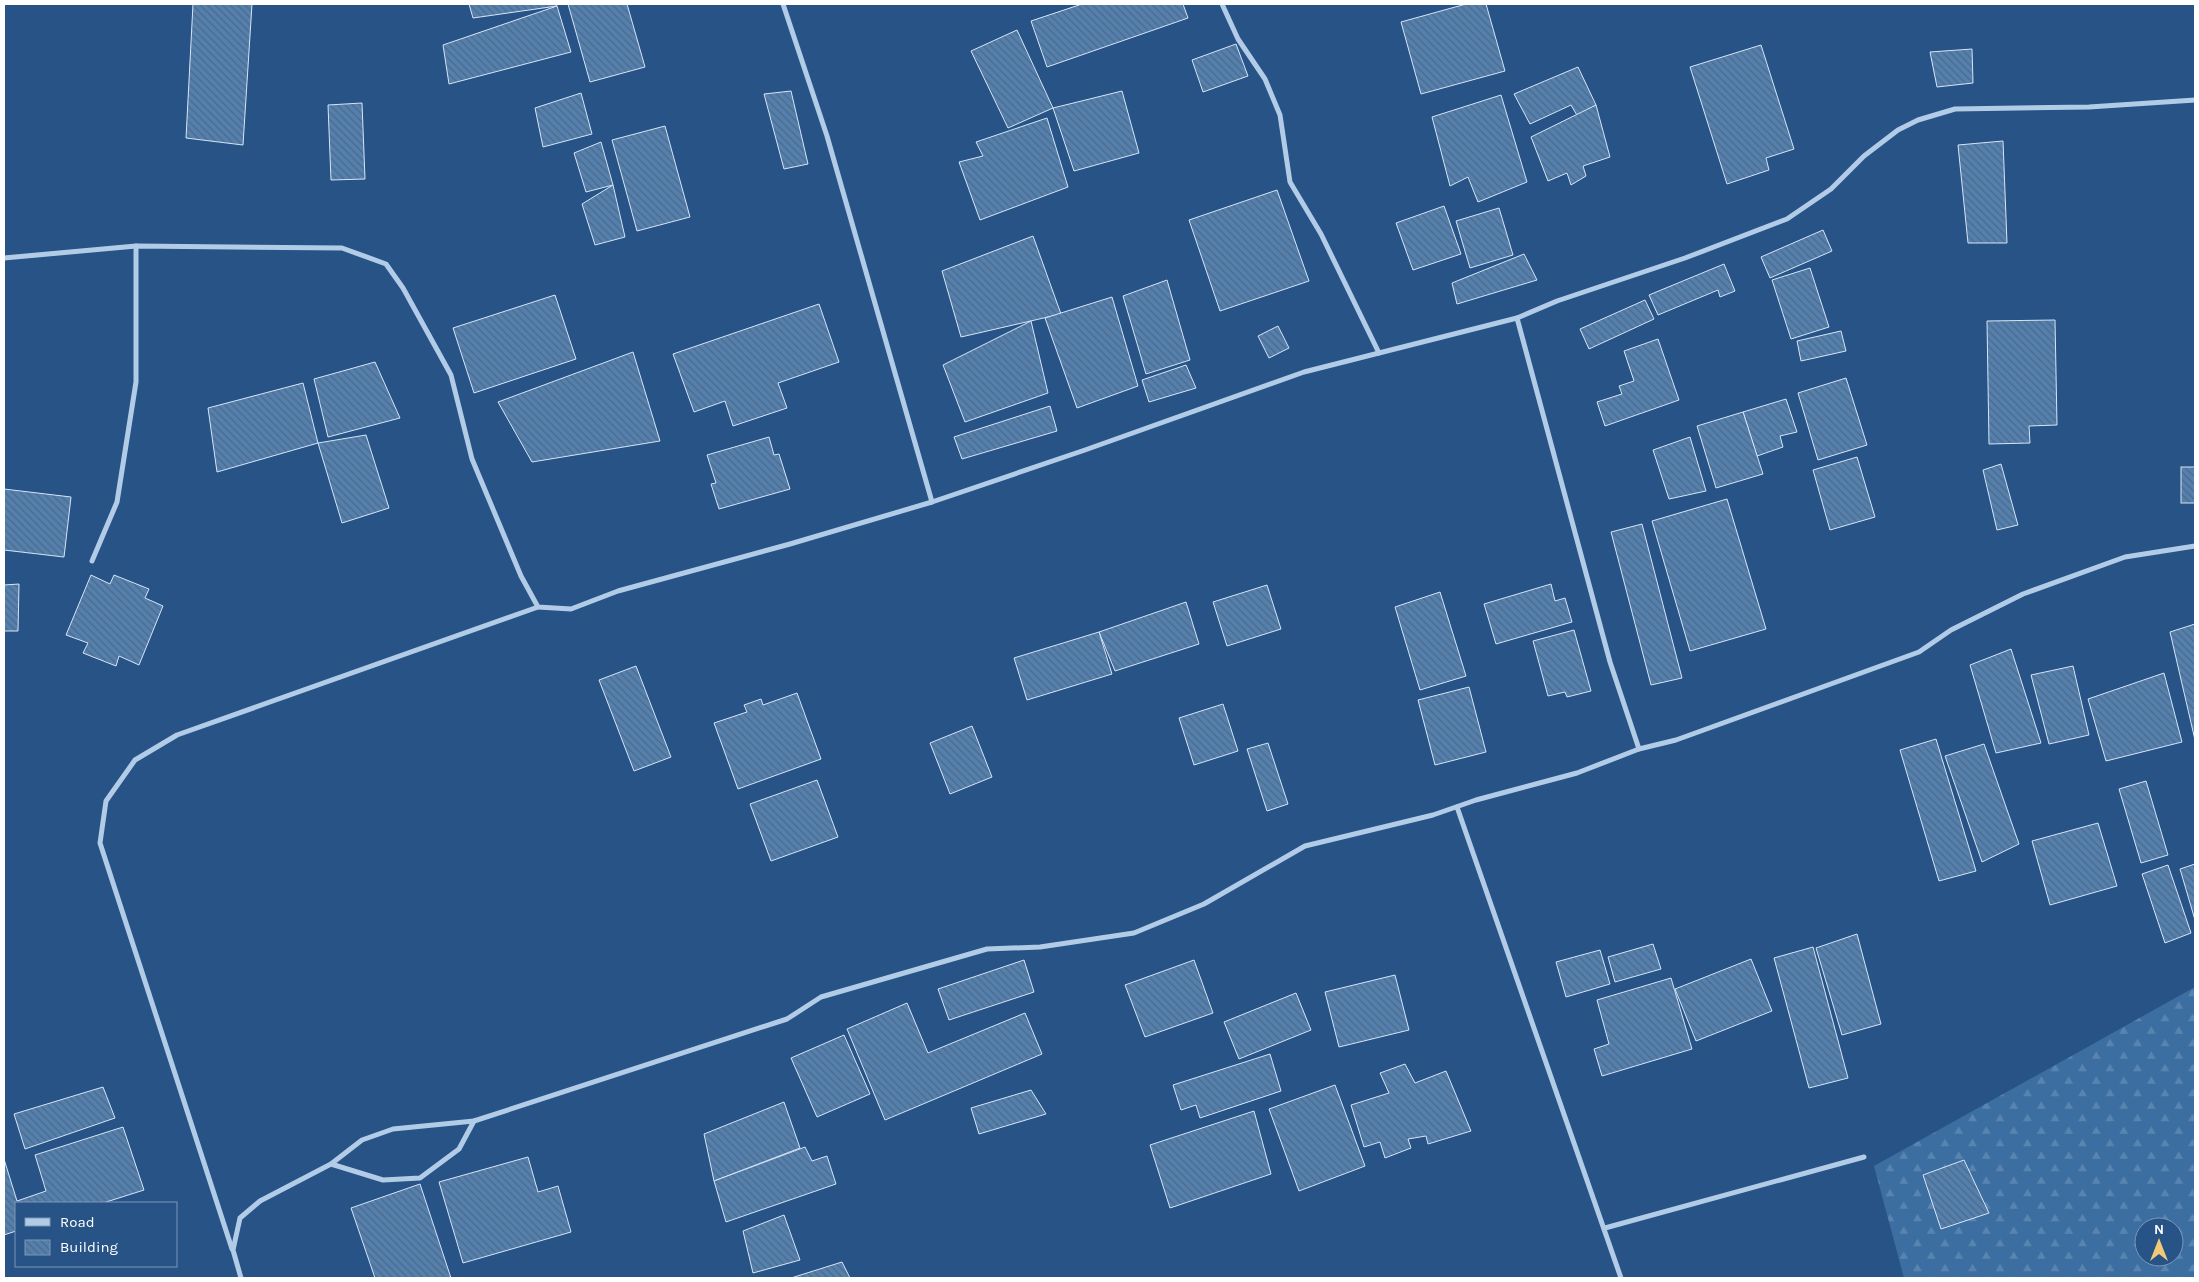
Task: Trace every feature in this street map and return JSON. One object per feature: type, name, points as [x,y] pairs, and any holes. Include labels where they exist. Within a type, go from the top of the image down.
[{"type":"street","points":[[783,4],[826,136],[932,502]]},
{"type":"street","points":[[1222,4],[1238,39],[1265,79],[1280,115],[1290,182],[1321,234],[1379,353]]},
{"type":"street","points":[[241,1278],[100,843],[106,801],[134,760],[177,735],[538,606],[571,610],[618,591],[790,544],[932,502],[1304,372],[1517,318],[1557,301],[1685,258],[1787,219],[1831,189],[1864,156],[1898,130],[1936,114],[1955,109],[2089,107],[2195,100]]},
{"type":"street","points":[[4,258],[136,246],[342,248],[386,264],[403,288],[451,375],[472,459],[517,567],[538,606]]},
{"type":"street","points":[[92,561],[117,502],[136,382],[136,246]]},
{"type":"street","points":[[1517,318],[1610,662],[1639,749]]},
{"type":"street","points":[[232,1250],[240,1218],[260,1200],[331,1164],[362,1140],[393,1129],[474,1121],[787,1019],[821,997],[978,951],[1040,947],[1134,933],[1204,904],[1305,846],[1365,833],[1577,773],[1639,749],[1676,740],[1721,725],[1919,652],[1951,630],[2023,594],[2125,557],[2195,546]]},
{"type":"street","points":[[1457,807],[1622,1278]]},
{"type":"street","points":[[331,1164],[383,1180],[420,1178],[458,1149],[474,1121]]},
{"type":"street","points":[[1605,1228],[1864,1157]]},
{"type":"green space","points":[[2195,987],[2195,1278],[1904,1278],[1874,1166]]},
{"type":"building","points":[[193,4],[252,4],[243,145],[186,138]]},
{"type":"building","points":[[469,4],[556,4],[557,6],[473,18]]},
{"type":"building","points":[[568,4],[627,4],[645,67],[590,82]]},
{"type":"building","points":[[1082,4],[1183,4],[1188,18],[1047,67],[1031,21]]},
{"type":"building","points":[[1466,4],[1486,4],[1505,71],[1421,94],[1401,22]]},
{"type":"building","points":[[557,6],[571,52],[449,84],[443,45]]},
{"type":"building","points":[[1017,30],[1053,108],[1008,128],[971,51]]},
{"type":"building","points":[[1236,44],[1248,76],[1203,92],[1192,60]]},
{"type":"building","points":[[1761,45],[1794,149],[1766,158],[1769,170],[1727,184],[1690,67]]},
{"type":"building","points":[[1972,49],[1973,83],[1937,87],[1930,52]]},
{"type":"building","points":[[1578,67],[1596,105],[1578,117],[1571,105],[1530,124],[1514,94]]},
{"type":"building","points":[[791,91],[808,164],[784,169],[764,94]]},
{"type":"building","points":[[1122,91],[1139,153],[1074,171],[1053,108]]},
{"type":"building","points":[[581,93],[592,134],[543,147],[535,108]]},
{"type":"building","points":[[1501,95],[1527,182],[1478,202],[1468,177],[1450,186],[1432,117]]},
{"type":"building","points":[[362,103],[365,179],[331,180],[328,105]]},
{"type":"building","points":[[1596,105],[1610,157],[1583,166],[1586,176],[1571,185],[1567,173],[1548,181],[1531,137]]},
{"type":"building","points":[[1047,118],[1068,187],[980,220],[959,162],[983,156],[976,142]]},
{"type":"building","points":[[665,126],[690,217],[637,231],[612,140]]},
{"type":"building","points":[[2003,141],[2007,243],[1968,243],[1958,145]]},
{"type":"building","points":[[601,142],[613,185],[586,192],[574,153]]},
{"type":"building","points":[[613,185],[625,237],[595,245],[582,204]]},
{"type":"building","points":[[1277,190],[1309,281],[1220,311],[1189,220]]},
{"type":"building","points":[[1444,206],[1461,254],[1413,270],[1396,223]]},
{"type":"building","points":[[1499,208],[1513,255],[1470,268],[1456,221]]},
{"type":"building","points":[[1823,230],[1832,251],[1770,278],[1761,257]]},
{"type":"building","points":[[1033,236],[1061,314],[961,337],[942,271]]},
{"type":"building","points":[[1524,254],[1537,280],[1457,304],[1452,283]]},
{"type":"building","points":[[1724,264],[1735,291],[1720,297],[1718,290],[1658,315],[1649,295]]},
{"type":"building","points":[[1810,268],[1829,327],[1791,339],[1772,280]]},
{"type":"building","points":[[1167,280],[1190,360],[1146,374],[1123,296]]},
{"type":"building","points":[[555,295],[576,359],[474,393],[453,328]]},
{"type":"building","points":[[1112,297],[1138,386],[1077,408],[1045,318]]},
{"type":"building","points":[[1645,300],[1654,319],[1589,349],[1580,329]]},
{"type":"building","points":[[819,304],[839,362],[778,383],[787,408],[733,426],[725,401],[694,412],[673,354]]},
{"type":"building","points":[[2055,320],[2057,425],[2029,426],[2030,443],[1989,444],[1987,321]]},
{"type":"building","points":[[1031,321],[1048,393],[965,422],[943,365]]},
{"type":"building","points":[[1278,326],[1289,348],[1269,358],[1258,336]]},
{"type":"building","points":[[1841,331],[1846,351],[1801,361],[1797,341]]},
{"type":"building","points":[[1658,339],[1679,400],[1605,426],[1597,402],[1622,394],[1619,386],[1634,381],[1624,351]]},
{"type":"building","points":[[633,352],[660,441],[532,462],[498,402]]},
{"type":"building","points":[[375,362],[400,418],[328,437],[314,379]]},
{"type":"building","points":[[1186,365],[1196,388],[1149,402],[1142,380]]},
{"type":"building","points":[[1846,378],[1867,445],[1818,460],[1798,393]]},
{"type":"building","points":[[303,383],[318,443],[217,472],[208,408]]},
{"type":"building","points":[[1786,399],[1797,432],[1780,436],[1783,447],[1757,456],[1743,412]]},
{"type":"building","points":[[1050,406],[1057,431],[962,459],[954,437]]},
{"type":"building","points":[[1743,412],[1763,474],[1716,488],[1697,426]]},
{"type":"building","points":[[366,435],[389,508],[342,523],[318,443]]},
{"type":"building","points":[[769,437],[774,455],[779,454],[790,489],[719,509],[711,484],[716,483],[707,455]]},
{"type":"building","points":[[1690,437],[1706,491],[1669,499],[1653,450]]},
{"type":"building","points":[[1857,457],[1875,517],[1830,530],[1813,470]]},
{"type":"building","points":[[2001,464],[2018,525],[1997,530],[1983,470]]},
{"type":"building","points":[[2181,467],[2195,467],[2195,503],[2181,503]]},
{"type":"building","points":[[4,489],[71,497],[64,557],[4,550]]},
{"type":"building","points":[[1727,499],[1766,629],[1690,651],[1652,521]]},
{"type":"building","points":[[1642,524],[1682,678],[1651,685],[1611,532]]},
{"type":"building","points":[[91,575],[110,584],[114,575],[149,589],[145,598],[163,606],[139,665],[119,656],[116,666],[83,653],[88,643],[66,635]]},
{"type":"building","points":[[19,584],[18,631],[4,631],[4,585]]},
{"type":"building","points":[[1551,584],[1555,601],[1565,598],[1572,622],[1496,644],[1484,604]]},
{"type":"building","points":[[1267,585],[1281,629],[1227,646],[1213,602]]},
{"type":"building","points":[[1440,592],[1466,676],[1420,690],[1395,607]]},
{"type":"building","points":[[1186,602],[1199,644],[1115,671],[1099,632]]},
{"type":"building","points":[[2195,624],[2195,740],[2170,632]]},
{"type":"building","points":[[1574,630],[1591,691],[1567,697],[1565,692],[1548,696],[1533,641]]},
{"type":"building","points":[[1099,632],[1112,674],[1027,700],[1014,658]]},
{"type":"building","points":[[2011,649],[2041,743],[1996,753],[1970,665]]},
{"type":"building","points":[[636,666],[671,757],[634,771],[599,680]]},
{"type":"building","points":[[2073,666],[2089,735],[2049,744],[2031,675]]},
{"type":"building","points":[[2164,673],[2182,742],[2106,761],[2088,699]]},
{"type":"building","points":[[1469,687],[1486,752],[1435,765],[1418,700]]},
{"type":"building","points":[[797,693],[821,759],[738,789],[714,723],[747,712],[744,705],[761,699],[763,705]]},
{"type":"building","points":[[1223,704],[1238,751],[1194,765],[1179,718]]},
{"type":"building","points":[[972,726],[992,777],[950,794],[930,743]]},
{"type":"building","points":[[1936,739],[1976,871],[1939,881],[1900,750]]},
{"type":"building","points":[[1268,743],[1288,804],[1267,811],[1247,749]]},
{"type":"building","points":[[1984,744],[2019,844],[1982,862],[1945,756]]},
{"type":"building","points":[[817,780],[838,837],[771,861],[750,804]]},
{"type":"building","points":[[2146,781],[2168,855],[2141,863],[2119,789]]},
{"type":"building","points":[[2098,823],[2117,886],[2050,905],[2032,841]]},
{"type":"building","points":[[2195,864],[2195,920],[2180,869]]},
{"type":"building","points":[[2168,865],[2191,933],[2165,943],[2142,874]]},
{"type":"building","points":[[1857,934],[1881,1024],[1842,1035],[1816,948]]},
{"type":"building","points":[[1653,944],[1661,969],[1615,982],[1608,957]]},
{"type":"building","points":[[1813,947],[1848,1078],[1809,1088],[1774,958]]},
{"type":"building","points":[[1600,950],[1610,984],[1566,997],[1556,962]]},
{"type":"building","points":[[1751,959],[1772,1011],[1696,1041],[1675,989]]},
{"type":"building","points":[[1024,960],[1034,992],[949,1020],[938,989]]},
{"type":"building","points":[[1194,960],[1213,1013],[1145,1037],[1125,985]]},
{"type":"building","points":[[1395,975],[1409,1030],[1339,1047],[1325,992]]},
{"type":"building","points":[[1671,978],[1692,1049],[1602,1076],[1594,1049],[1609,1044],[1597,1000]]},
{"type":"building","points":[[1296,993],[1311,1030],[1239,1059],[1224,1022]]},
{"type":"building","points":[[907,1003],[928,1053],[1025,1013],[1042,1054],[885,1120],[847,1029]]},
{"type":"building","points":[[844,1035],[870,1094],[817,1117],[791,1058]]},
{"type":"building","points":[[1270,1054],[1281,1091],[1200,1118],[1196,1105],[1181,1110],[1173,1085]]},
{"type":"building","points":[[1405,1064],[1415,1083],[1446,1071],[1471,1131],[1428,1144],[1426,1136],[1408,1139],[1411,1148],[1385,1158],[1380,1142],[1364,1147],[1351,1105],[1389,1093],[1380,1073]]},
{"type":"building","points":[[1335,1085],[1365,1166],[1299,1191],[1269,1109]]},
{"type":"building","points":[[103,1087],[115,1118],[25,1149],[14,1114]]},
{"type":"building","points":[[1031,1090],[1046,1114],[979,1134],[971,1108]]},
{"type":"building","points":[[784,1102],[800,1148],[714,1181],[704,1134]]},
{"type":"building","points":[[1254,1111],[1271,1174],[1170,1208],[1150,1145]]},
{"type":"building","points":[[123,1127],[144,1190],[106,1202],[15,1202],[15,1231],[4,1235],[4,1159],[17,1201],[46,1191],[35,1155]]},
{"type":"building","points":[[805,1147],[812,1161],[827,1156],[836,1184],[726,1222],[714,1181]]},
{"type":"building","points":[[528,1157],[538,1192],[558,1186],[571,1232],[463,1263],[439,1182]]},
{"type":"building","points":[[1964,1160],[1989,1213],[1941,1229],[1923,1175]]},
{"type":"building","points":[[420,1184],[451,1278],[375,1278],[351,1208]]},
{"type":"building","points":[[784,1215],[800,1260],[753,1273],[743,1231]]},
{"type":"building","points":[[842,1262],[850,1278],[791,1278]]}]
